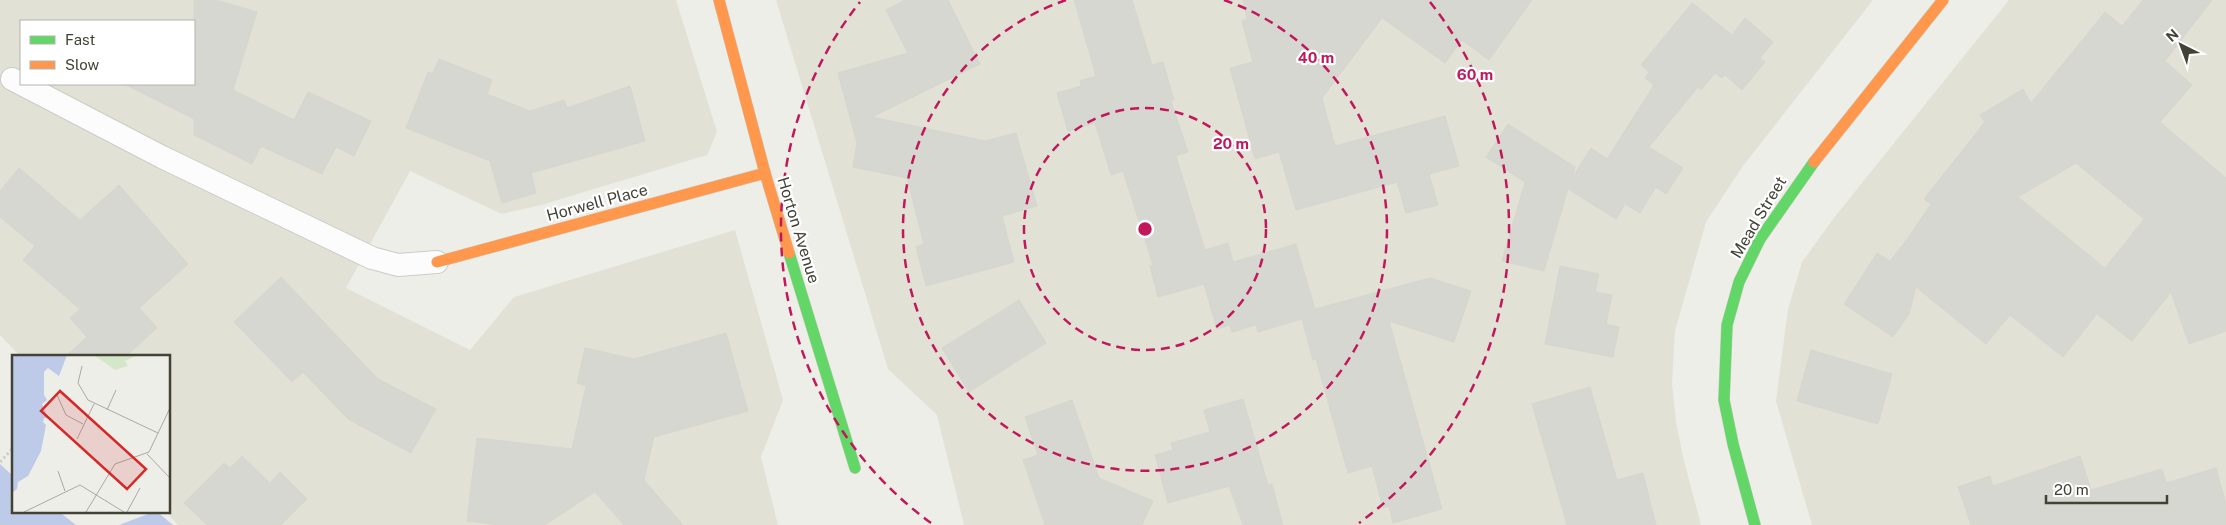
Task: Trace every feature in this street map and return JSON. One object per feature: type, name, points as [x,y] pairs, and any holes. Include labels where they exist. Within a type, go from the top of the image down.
[{"type":"street","name":"Horton Avenue","points":[[719,0],[765,173],[855,468]]},
{"type":"street","name":"Mead Street","points":[[1755,525],[1733,444],[1724,400],[1727,325],[1739,282],[1760,239],[1796,185],[1943,0]]},
{"type":"street","name":"Horwell Place","points":[[437,262],[765,173]]},
{"type":"lane","points":[[12,79],[20,83]]},
{"type":"lane","points":[[24,85],[162,157],[372,258],[398,265],[437,262]]},
{"type":"path","points":[[0,462],[12,449]]},
{"type":"shaded area","points":[[0,0],[676,0],[717,132],[707,155],[541,205],[502,214],[410,171],[346,288],[470,350],[514,297],[735,230],[783,400],[761,457],[778,525],[178,525],[166,512],[170,512],[170,355],[19,355],[0,335]]},
{"type":"shaded area","points":[[776,0],[1873,0],[1743,166],[1706,222],[1675,331],[1672,383],[1676,422],[1683,457],[1701,525],[964,525],[937,415],[888,369]]},
{"type":"shaded area","points":[[2009,0],[2226,0],[2226,525],[1812,525],[1776,401],[1788,309],[1802,262],[1837,214]]},
{"type":"water","points":[[0,464],[12,475],[12,512],[59,512],[76,525],[0,525]]},
{"type":"water","points":[[157,512],[173,525],[119,525]]},
{"type":"building","points":[[194,0],[216,0],[257,12],[233,90],[294,120],[308,92],[371,121],[354,156],[336,147],[322,174],[261,146],[252,164],[194,135],[194,119],[126,85],[195,85]]},
{"type":"building","points":[[905,0],[948,0],[980,64],[872,117],[985,141],[1016,133],[1037,206],[1002,216],[1014,262],[926,286],[916,247],[924,244],[907,178],[853,167],[857,143],[838,73],[908,53],[886,10]]},
{"type":"building","points":[[1074,0],[1132,0],[1152,65],[1163,62],[1174,100],[1171,101],[1188,152],[1176,156],[1205,250],[1228,243],[1233,262],[1296,244],[1315,309],[1430,278],[1471,291],[1454,342],[1389,321],[1442,509],[1393,523],[1389,506],[1383,508],[1372,466],[1348,473],[1316,359],[1313,360],[1302,319],[1258,332],[1256,325],[1232,332],[1230,325],[1217,329],[1204,284],[1158,297],[1150,266],[1153,265],[1123,171],[1111,175],[1095,123],[1068,131],[1057,93],[1081,86],[1080,81],[1096,76]]},
{"type":"building","points":[[1243,0],[1532,0],[1489,60],[1462,40],[1445,63],[1382,18],[1322,98],[1335,146],[1445,116],[1459,166],[1429,174],[1438,205],[1406,213],[1397,182],[1296,210],[1279,152],[1255,159],[1230,68],[1253,62],[1242,21],[1247,19]]},
{"type":"building","points":[[2143,0],[2212,0],[2165,61],[2192,85],[2160,122],[2226,178],[2226,331],[2189,344],[2171,292],[2132,341],[2097,314],[2063,357],[2010,315],[1986,344],[1916,287],[1909,314],[1893,337],[1844,304],[1877,253],[1890,261],[1908,238],[1931,204],[1924,199],[1985,122],[1980,115],[2023,89],[2031,103],[2105,12],[2122,26]],"holes":[[[2076,163],[2144,219],[2105,268],[2018,197]]]},
{"type":"building","points":[[1692,3],[1732,35],[1745,18],[1773,42],[1760,58],[1765,62],[1742,90],[1725,75],[1722,78],[1715,73],[1701,90],[1698,87],[1649,147],[1683,168],[1666,194],[1656,187],[1640,213],[1625,204],[1616,219],[1568,189],[1544,271],[1502,261],[1525,182],[1486,157],[1508,124],[1575,167],[1572,178],[1591,148],[1607,159],[1654,85],[1645,78],[1649,72],[1641,65]]},
{"type":"building","points":[[439,59],[492,80],[487,94],[530,111],[564,100],[567,108],[630,86],[645,141],[531,173],[536,193],[502,203],[490,161],[406,128],[428,72],[433,74]]},
{"type":"building","points":[[19,168],[80,220],[119,185],[188,264],[139,308],[157,328],[127,355],[67,355],[87,337],[70,318],[80,309],[23,260],[35,246],[0,217],[0,191]]},
{"type":"building","points":[[1560,266],[1599,274],[1595,292],[1612,295],[1606,324],[1619,327],[1613,357],[1545,344]]},
{"type":"building","points":[[281,277],[378,379],[436,409],[411,453],[348,419],[303,372],[292,382],[234,322]]},
{"type":"building","points":[[1019,300],[1046,343],[969,392],[942,348]]},
{"type":"building","points":[[726,333],[748,411],[654,437],[644,480],[683,525],[624,525],[595,492],[545,525],[499,525],[467,521],[477,438],[572,449],[586,386],[577,383],[585,348],[634,359]]},
{"type":"building","points":[[1811,350],[1892,374],[1878,424],[1797,401]]},
{"type":"building","points":[[1590,387],[1617,480],[1643,473],[1656,525],[1567,525],[1532,404]]},
{"type":"building","points":[[1243,399],[1268,485],[1272,484],[1283,525],[1243,525],[1229,486],[1168,503],[1155,455],[1173,450],[1171,443],[1210,432],[1204,410]]},
{"type":"building","points":[[1072,400],[1099,478],[1153,501],[1142,525],[1045,525],[1023,460],[1038,455],[1025,417]]},
{"type":"building","points":[[242,456],[270,483],[280,472],[307,499],[281,525],[207,525],[184,503],[224,463],[230,468]]},
{"type":"building","points":[[2080,456],[2091,490],[2162,469],[2166,483],[2216,468],[2226,504],[2226,525],[1971,525],[1958,487],[1990,476],[1993,486]]},
{"type":"traffic: fast","points":[[1755,525],[1733,444],[1724,400],[1727,325],[1739,282],[1760,239],[1814,162]]},
{"type":"traffic: fast","points":[[789,253],[855,468]]},
{"type":"traffic: slow","points":[[719,0],[765,173],[789,253]]},
{"type":"traffic: slow","points":[[1814,162],[1943,0]]},
{"type":"traffic: slow","points":[[437,262],[765,173]]}]
